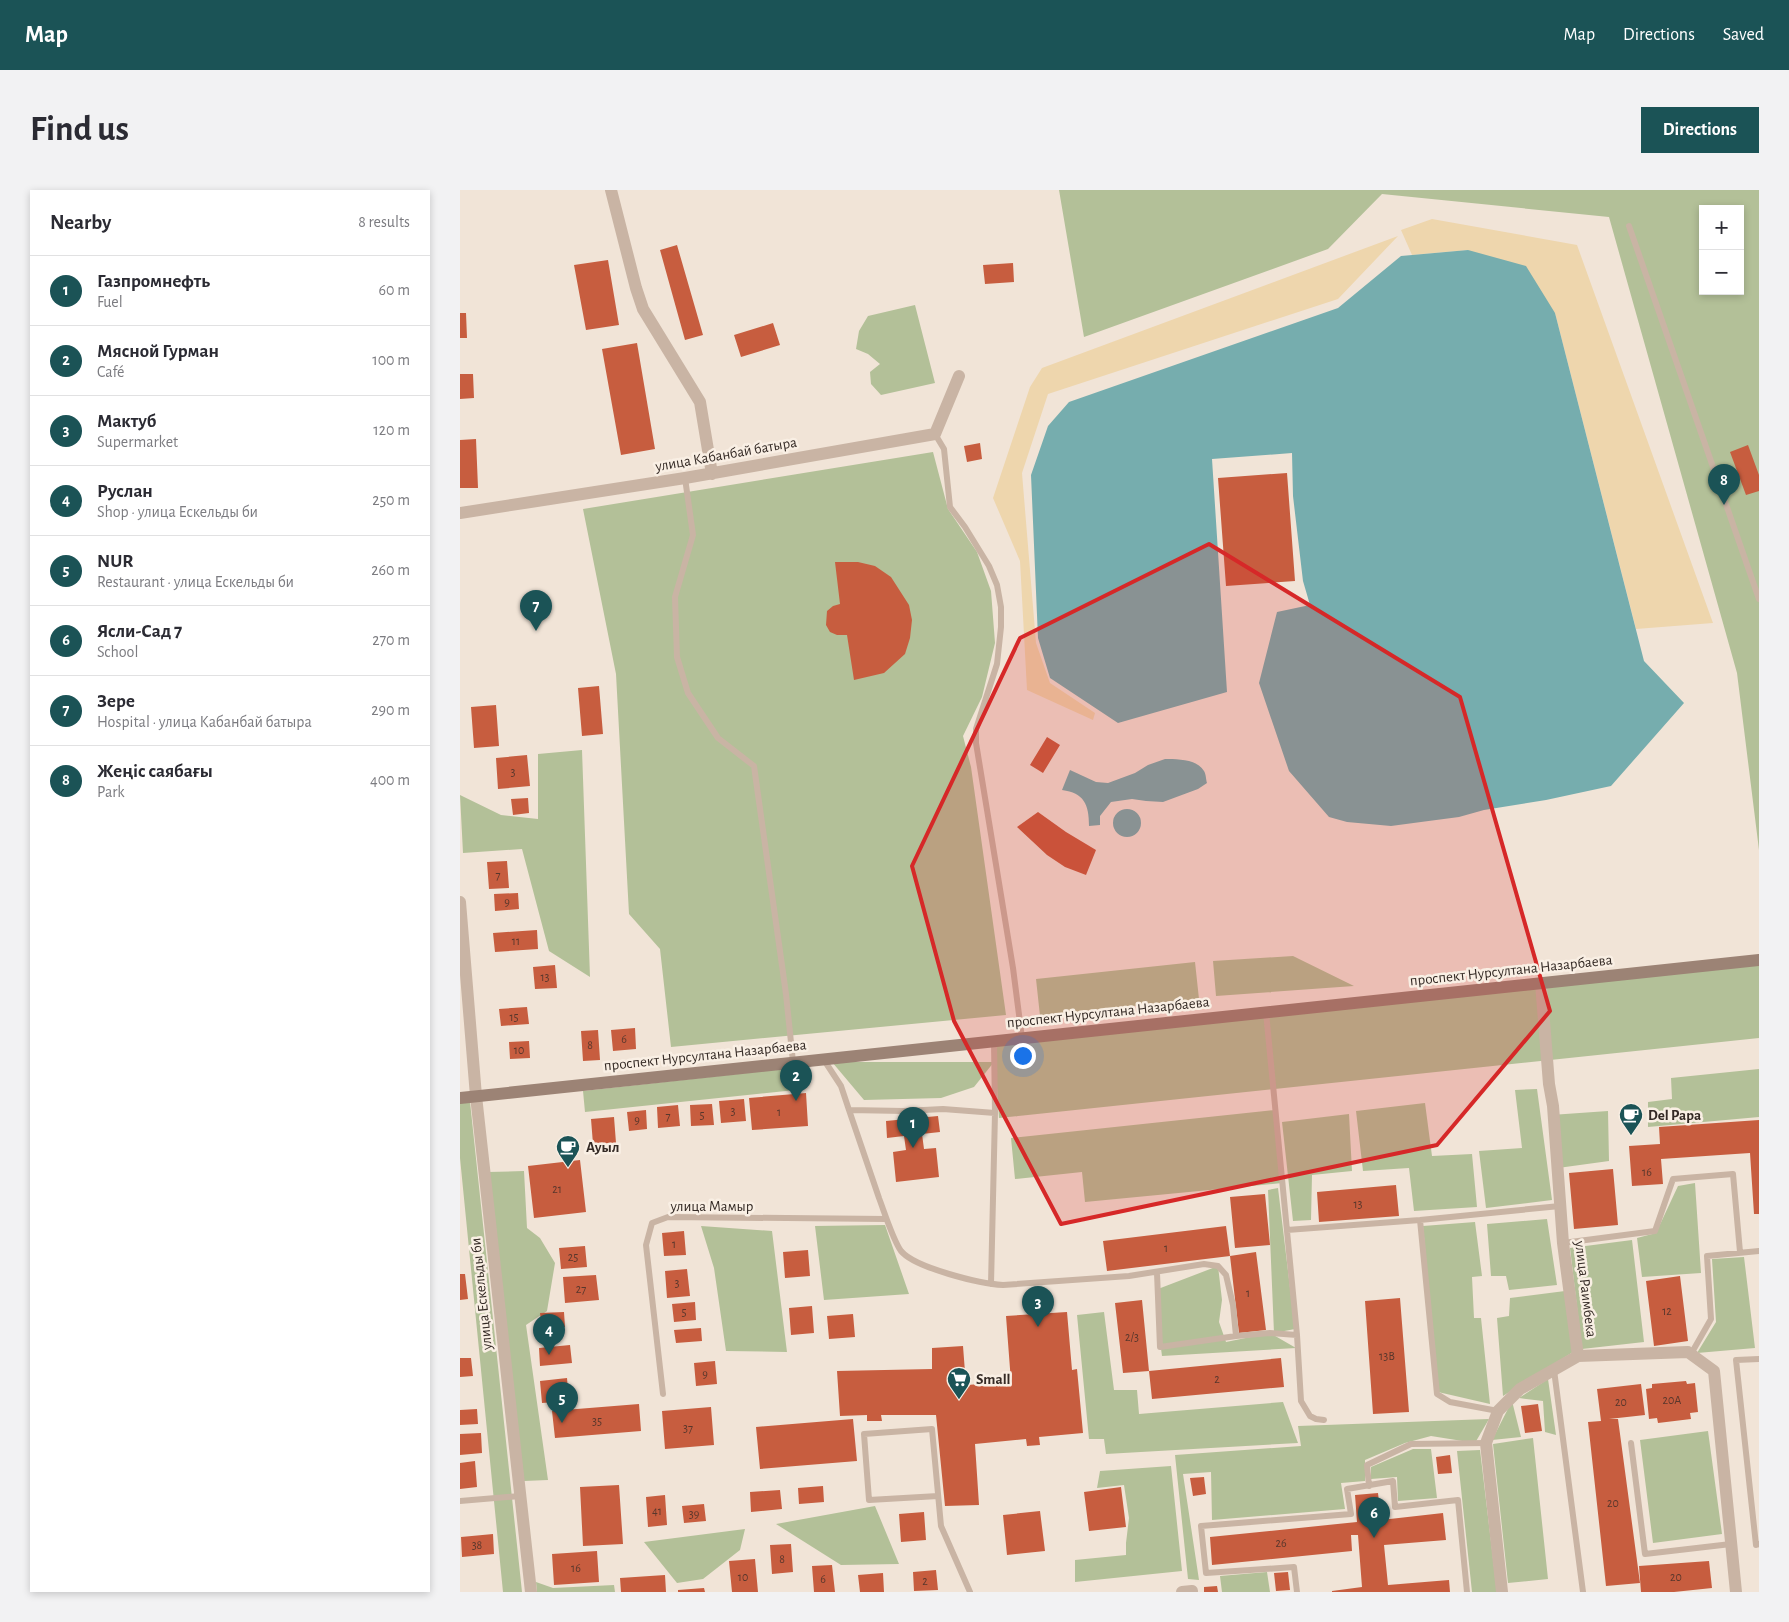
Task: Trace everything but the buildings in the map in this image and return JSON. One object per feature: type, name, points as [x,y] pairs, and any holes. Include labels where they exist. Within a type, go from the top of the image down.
[{"type":"main road","name":"проспект Нурсултана Назарбаева","points":[[460,1098],[1759,960]]},
{"type":"street","points":[[611,190],[643,309],[700,402],[712,474]]},
{"type":"street","points":[[936,434],[958,376]]},
{"type":"street","name":"улица Кабанбай батыра","points":[[460,513],[712,474],[936,434]]},
{"type":"street","name":"улица Ескельды би","points":[[460,902],[476,1096],[531,1592]]},
{"type":"street","name":"улица Раимбека","points":[[1541,983],[1549,1084],[1553,1106],[1563,1243],[1578,1356],[1688,1352],[1691,1354]]},
{"type":"street","points":[[1691,1354],[1714,1371],[1736,1592]]},
{"type":"street","points":[[1502,1592],[1486,1443],[1498,1411],[1520,1389],[1578,1356]]},
{"type":"lane","points":[[1629,226],[1759,599]]},
{"type":"lane","points":[[936,434],[944,449],[950,507],[989,566],[997,585],[1001,607],[997,664],[976,729],[976,743],[1013,968],[1022,1038]]},
{"type":"lane","points":[[685,478],[693,535],[675,597],[677,657],[688,693],[718,738],[754,766],[786,994],[793,1062]]},
{"type":"lane","points":[[1266,1012],[1297,1335],[1301,1401],[1310,1416],[1324,1420]]},
{"type":"lane","points":[[991,1284],[994,1041]]},
{"type":"lane","points":[[824,1059],[841,1086],[886,1219],[902,1251],[914,1260],[951,1274],[991,1284],[1130,1276],[1204,1264],[1218,1266],[1226,1275],[1233,1305],[1236,1336]]},
{"type":"lane","points":[[849,1110],[904,1111],[943,1109],[994,1113]]},
{"type":"lane","points":[[1563,1243],[1655,1231],[1673,1179],[1733,1174],[1740,1252]]},
{"type":"lane","points":[[1287,1230],[1420,1220],[1560,1206]]},
{"type":"lane","name":"улица Мамыр","points":[[664,1394],[646,1245],[652,1223],[668,1217],[886,1219]]},
{"type":"lane","points":[[1420,1220],[1437,1394],[1450,1402],[1498,1411]]},
{"type":"lane","points":[[1691,1354],[1711,1319],[1707,1256],[1759,1251]]},
{"type":"lane","points":[[1157,1273],[1160,1347],[1270,1333],[1297,1335]]},
{"type":"lane","points":[[1759,1359],[1736,1360],[1756,1545],[1759,1544]]},
{"type":"lane","points":[[1554,1370],[1583,1592]]},
{"type":"lane","points":[[938,1496],[869,1500],[864,1434],[932,1429],[941,1526],[970,1592]]},
{"type":"lane","points":[[1369,1486],[1367,1465],[1411,1444],[1486,1443]]},
{"type":"lane","points":[[1631,1443],[1645,1554],[1731,1544]]},
{"type":"lane","points":[[1297,1592],[1294,1567],[1206,1573],[1201,1526],[1352,1514],[1347,1489],[1393,1481],[1395,1507],[1458,1500],[1466,1592]]},
{"type":"lane","points":[[460,1501],[520,1496]]},
{"type":"highlighted area","points":[[1209,544],[1460,697],[1550,1011],[1437,1145],[1061,1224],[954,1021],[912,866],[1020,638]]},
{"type":"green space","points":[[1059,190],[1759,190],[1759,850],[1737,673],[1609,217],[1382,194],[1328,249],[1084,337]]},
{"type":"green space","points":[[915,305],[935,383],[881,395],[871,384],[870,372],[880,364],[868,354],[856,349],[859,331],[868,316]]},
{"type":"green space","points":[[933,452],[948,509],[977,552],[991,591],[995,643],[982,697],[963,736],[971,767],[1006,1015],[671,1047],[660,949],[629,914],[616,674],[583,509]]},
{"type":"green space","points":[[582,750],[590,977],[549,951],[522,849],[463,853],[460,795],[501,815],[538,819],[538,754]]},
{"type":"green space","points":[[1293,956],[1354,986],[1216,996],[1213,961]]},
{"type":"green space","points":[[1759,960],[1759,1038],[999,1118],[994,1041]]},
{"type":"green space","points":[[1195,962],[1199,999],[1040,1016],[1036,979]]},
{"type":"green space","points":[[832,1062],[994,1062],[974,1087],[941,1098],[864,1100]]},
{"type":"green space","points":[[799,1067],[805,1089],[585,1112],[583,1091]]},
{"type":"green space","points":[[1759,1069],[1759,1117],[1648,1127],[1648,1102],[1672,1099],[1671,1078]]},
{"type":"green space","points":[[1537,1089],[1552,1200],[1486,1208],[1479,1151],[1522,1148],[1515,1090]]},
{"type":"green space","points":[[470,1102],[522,1592],[503,1592],[460,1158],[460,1103]]},
{"type":"green space","points":[[1425,1103],[1432,1156],[1472,1154],[1477,1207],[1414,1211],[1409,1168],[1363,1171],[1356,1111]]},
{"type":"green space","points":[[1275,1110],[1282,1183],[1085,1202],[1082,1172],[1015,1179],[1011,1138]]},
{"type":"green space","points":[[1608,1111],[1609,1161],[1558,1168],[1551,1115]]},
{"type":"green space","points":[[1349,1114],[1352,1171],[1312,1175],[1311,1220],[1293,1221],[1282,1122]]},
{"type":"green space","points":[[524,1171],[527,1228],[540,1238],[555,1263],[547,1311],[526,1325],[548,1480],[524,1481],[488,1172]]},
{"type":"green space","points":[[1695,1183],[1701,1273],[1642,1277],[1637,1238],[1656,1233],[1678,1186]]},
{"type":"green space","points":[[1278,1188],[1295,1329],[1274,1333],[1268,1190]]},
{"type":"green space","points":[[1547,1219],[1557,1285],[1509,1290],[1506,1276],[1491,1276],[1487,1224]]},
{"type":"green space","points":[[1475,1222],[1482,1276],[1472,1277],[1474,1318],[1481,1318],[1490,1404],[1438,1392],[1423,1226]]},
{"type":"green space","points":[[885,1225],[909,1294],[824,1300],[815,1226]]},
{"type":"green space","points":[[701,1226],[772,1231],[787,1352],[726,1351],[714,1268]]},
{"type":"green space","points":[[1632,1240],[1644,1342],[1582,1349],[1570,1248]]},
{"type":"green space","points":[[1744,1257],[1755,1348],[1697,1353],[1716,1322],[1712,1259]]},
{"type":"green space","points":[[1218,1266],[1222,1300],[1219,1322],[1226,1342],[1270,1333],[1296,1348],[1162,1356],[1156,1311],[1158,1289]]},
{"type":"green space","points":[[1565,1291],[1573,1352],[1503,1396],[1497,1318],[1509,1316],[1510,1298]]},
{"type":"green space","points":[[1104,1312],[1114,1390],[1137,1390],[1139,1414],[1283,1402],[1298,1443],[1106,1454],[1104,1439],[1089,1439],[1077,1315]]},
{"type":"green space","points":[[1548,1379],[1556,1435],[1545,1432],[1543,1401],[1519,1398]]},
{"type":"green space","points":[[1512,1401],[1521,1437],[1492,1440]]},
{"type":"green space","points":[[1489,1419],[1475,1443],[1431,1436],[1405,1443],[1365,1460],[1365,1481],[1341,1483],[1345,1509],[1212,1520],[1211,1472],[1183,1474],[1199,1580],[1188,1579],[1175,1455],[1301,1446],[1298,1426]]},
{"type":"green space","points":[[1708,1431],[1722,1534],[1653,1543],[1640,1440]]},
{"type":"green space","points":[[1533,1438],[1548,1579],[1508,1583],[1493,1444]]},
{"type":"green space","points":[[1413,1449],[1431,1449],[1437,1498],[1398,1501],[1397,1477],[1371,1479],[1371,1467]]},
{"type":"green space","points":[[1480,1450],[1497,1592],[1472,1592],[1457,1451]]},
{"type":"green space","points":[[1171,1466],[1182,1571],[1075,1582],[1075,1560],[1126,1555],[1129,1518],[1124,1485],[1097,1488],[1100,1471]]},
{"type":"green space","points":[[875,1506],[899,1564],[841,1565],[776,1524]]},
{"type":"green space","points":[[745,1529],[740,1550],[703,1579],[677,1583],[644,1542]]},
{"type":"green space","points":[[1267,1572],[1270,1592],[1222,1592],[1220,1576]]},
{"type":"green space","points":[[536,1582],[553,1588],[614,1585],[615,1592],[537,1592]]},
{"type":"sand","points":[[1432,219],[1577,245],[1713,623],[1636,629],[1555,313],[1468,250],[1412,255],[1401,230]]},
{"type":"sand","points":[[1398,236],[1338,299],[1048,394],[1022,473],[1036,643],[1050,683],[1095,713],[1093,720],[1027,690],[1020,561],[993,498],[1030,387],[1042,368]]},
{"type":"water","points":[[1468,250],[1526,266],[1555,313],[1644,661],[1684,703],[1611,786],[1546,800],[1484,810],[1459,817],[1391,826],[1347,822],[1329,817],[1289,771],[1259,683],[1277,612],[1310,605],[1303,581],[1293,496],[1292,453],[1212,459],[1227,692],[1118,723],[1050,678],[1038,638],[1031,475],[1048,426],[1069,402],[1338,308],[1401,256]]},
{"type":"water","points":[[1165,759],[1186,760],[1197,764],[1204,771],[1207,783],[1198,789],[1163,802],[1132,799],[1111,802],[1100,816],[1100,825],[1089,826],[1088,812],[1084,801],[1076,794],[1062,790],[1070,770],[1096,782],[1108,783]]},
{"type":"water","points":[[1127,809],[1137,813],[1141,823],[1137,833],[1127,837],[1117,833],[1113,823],[1117,813]]},
{"type":"place","name":"Жеңіс саябағы","points":[[1724,505]]},
{"type":"place","name":"Зере","points":[[536,631]]},
{"type":"place","name":"Мясной Гурман","points":[[796,1101]]},
{"type":"place","name":"Del Papa","points":[[1631,1136]]},
{"type":"place","name":"Газпромнефть","points":[[913,1148]]},
{"type":"place","name":"Ауыл","points":[[568,1168]]},
{"type":"place","name":"Мактуб","points":[[1038,1327]]},
{"type":"place","name":"Руслан","points":[[549,1355]]},
{"type":"place","name":"Small","points":[[959,1400]]},
{"type":"place","name":"NUR","points":[[562,1423]]},
{"type":"place","name":"Ясли-Сад 7","points":[[1374,1538]]}]
